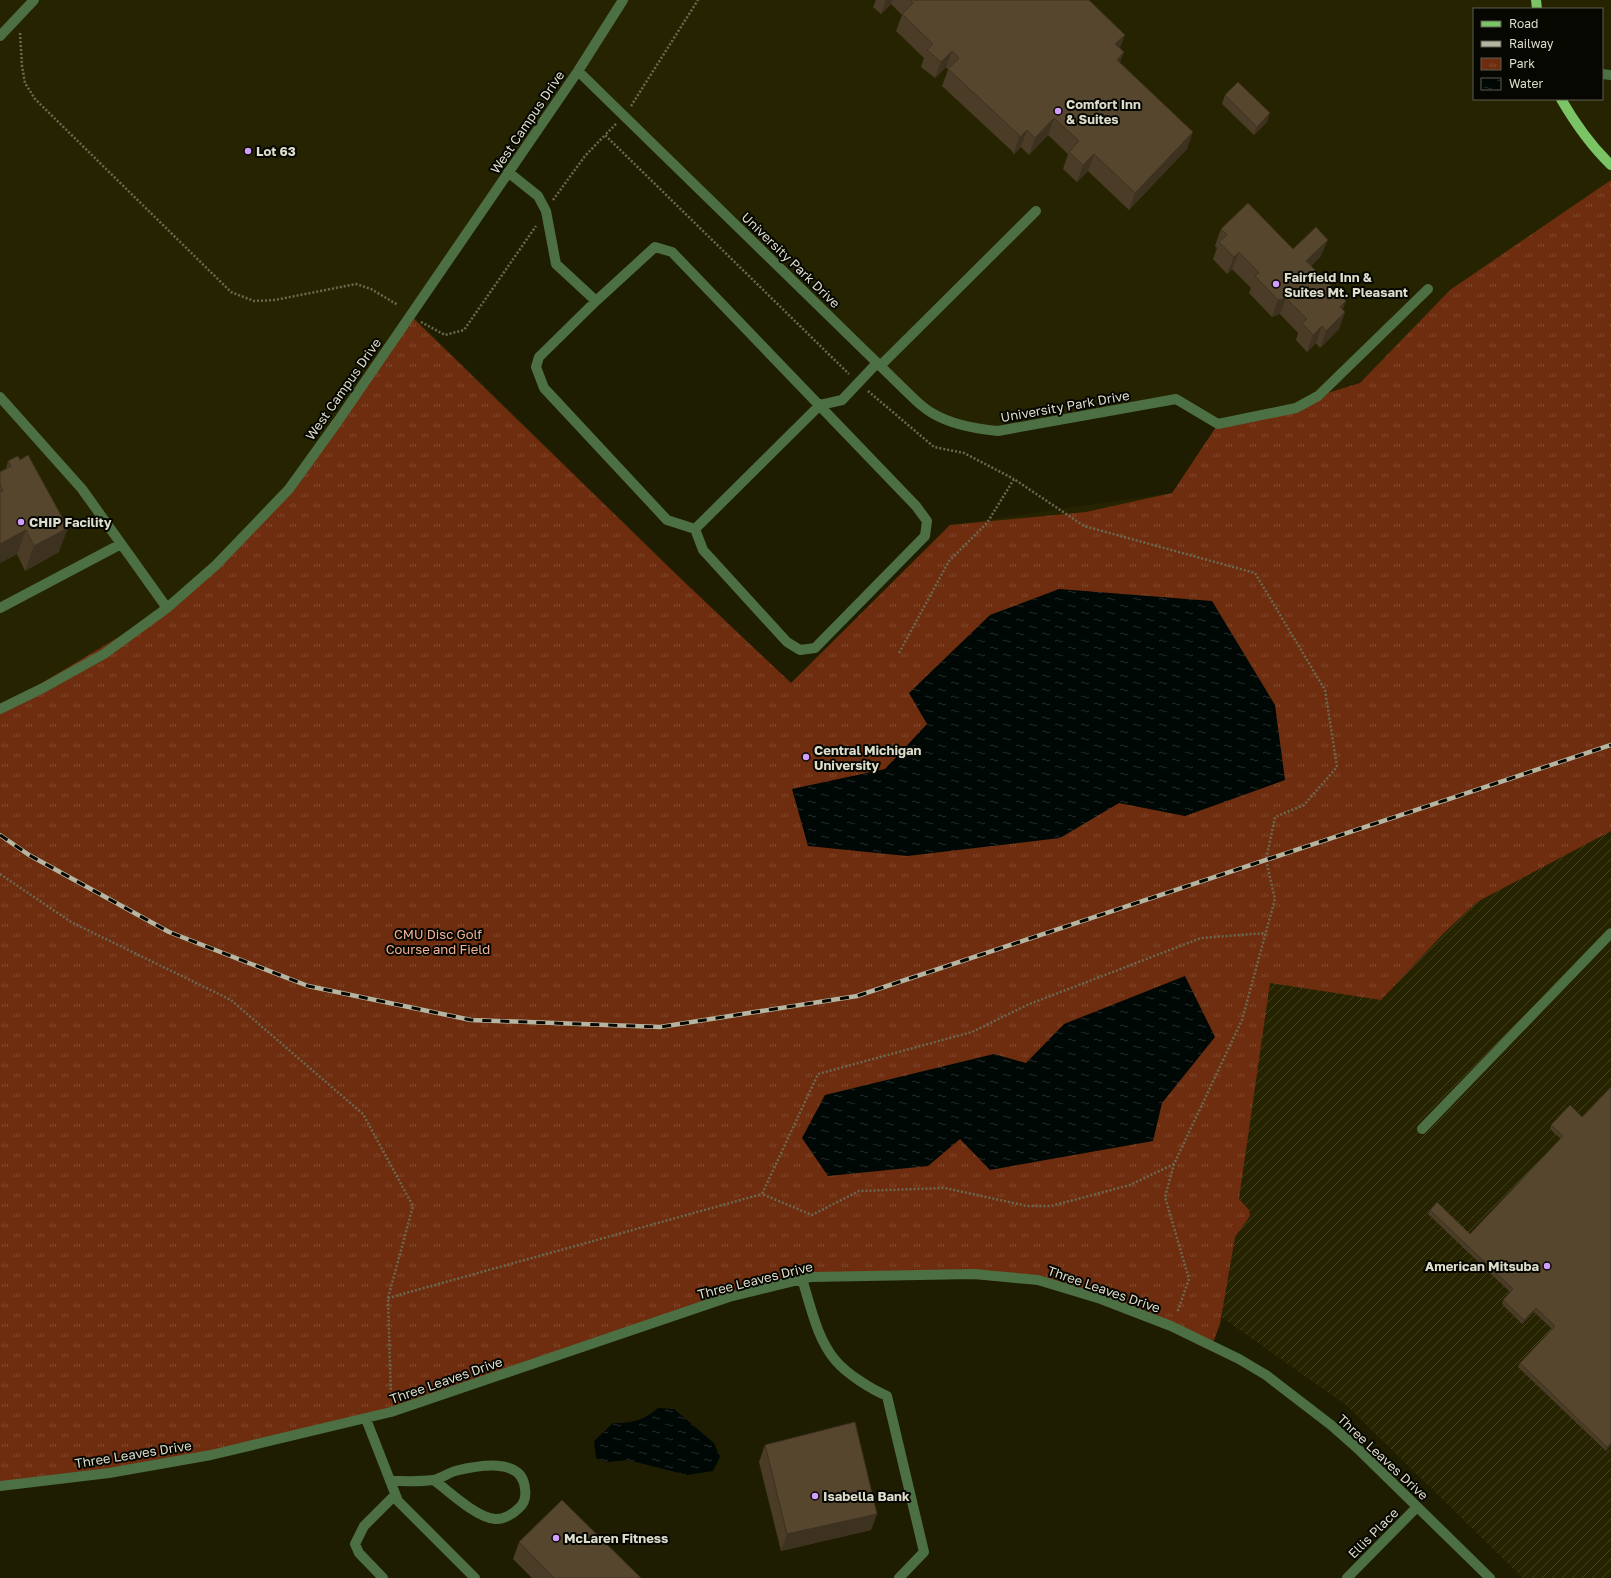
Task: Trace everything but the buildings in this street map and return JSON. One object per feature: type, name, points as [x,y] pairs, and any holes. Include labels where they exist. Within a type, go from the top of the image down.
[{"type":"main road","points":[[1562,100],[1571,117],[1589,142],[1611,165]]},
{"type":"street","points":[[0,36],[34,0]]},
{"type":"street","name":"West Campus Drive","points":[[0,709],[104,654],[167,608],[216,565],[289,488],[338,421],[578,70],[623,0]]},
{"type":"street","name":"University Park Drive","points":[[578,70],[908,393],[931,413],[948,421],[980,430],[998,431],[1176,399],[1218,424],[1296,408],[1318,396],[1428,289]]},
{"type":"street","points":[[508,172],[538,196],[546,211],[556,264],[596,301]]},
{"type":"street","points":[[695,529],[820,405],[842,400],[858,382],[879,365],[1036,211]]},
{"type":"street","points":[[655,247],[672,252],[916,506],[927,521],[925,536],[815,648],[800,650],[787,642],[703,550],[695,529],[667,520],[544,388],[536,367],[539,357],[596,301],[655,247]]},
{"type":"street","points":[[0,397],[82,490],[167,608]]},
{"type":"street","points":[[0,608],[121,544]]},
{"type":"street","points":[[1422,1129],[1611,933]]},
{"type":"street","name":"Three Leaves Drive","points":[[0,1486],[109,1473],[211,1455],[391,1412],[729,1297],[811,1277],[974,1274],[1038,1280],[1101,1299],[1171,1326],[1212,1345],[1266,1375],[1332,1425],[1490,1578]]},
{"type":"street","points":[[802,1279],[814,1318],[825,1345],[836,1362],[876,1391],[887,1396],[924,1552],[899,1578]]},
{"type":"street","points":[[366,1418],[398,1501],[475,1578]]},
{"type":"street","points":[[390,1481],[434,1480],[455,1472],[486,1466],[501,1466],[514,1470],[521,1476],[524,1483],[525,1501],[520,1508],[512,1514],[496,1520],[476,1512],[434,1480]]},
{"type":"street","points":[[383,1578],[359,1553],[355,1544],[364,1526],[395,1495]]},
{"type":"street","name":"Ellis Place","points":[[1347,1578],[1417,1507]]},
{"type":"path","points":[[420,321],[445,335],[464,330],[584,156],[624,116],[698,0]]},
{"type":"path","points":[[19,16],[22,66],[25,83],[35,99],[231,292],[254,301],[275,300],[356,284],[371,289],[398,305]]},
{"type":"path","points":[[605,135],[858,382],[934,447],[964,452],[1014,479],[1084,526],[1255,572],[1325,690],[1337,767],[1304,805],[1275,817],[1266,860],[1275,899],[1242,1020],[1174,1164],[1165,1197],[1189,1279],[1177,1314]]},
{"type":"path","points":[[899,653],[949,561],[987,523],[1014,479]]},
{"type":"path","points":[[0,874],[71,922],[231,1000],[363,1114],[413,1206],[388,1298],[391,1412]]},
{"type":"path","points":[[762,1194],[818,1074],[972,1032],[1027,1005],[1201,938],[1266,933]]},
{"type":"path","points":[[388,1298],[762,1194],[812,1215],[859,1191],[945,1188],[1027,1206],[1051,1206],[1130,1185],[1174,1164]]},
{"type":"shaded area","name":"CMU Disc Golf Course and Field","points":[[0,0],[1611,0],[1611,831],[1235,1237],[1220,1324],[1038,1280],[811,1277],[0,1485]],"holes":[[[578,71],[931,413],[998,431],[1176,399],[1218,424],[1172,493],[950,525],[791,683],[677,575],[411,314]]]},
{"type":"shaded area","points":[[1611,764],[1611,1578],[1523,1578],[1346,1405],[1200,1302],[1282,906]]},
{"type":"green space","name":"CMU Disc Golf Course and Field","points":[[1611,180],[1611,831],[1477,902],[1444,933],[1381,1000],[1270,983],[1239,1199],[1249,1210],[1250,1216],[1235,1237],[1220,1324],[1212,1345],[1038,1280],[811,1277],[729,1297],[391,1412],[211,1455],[0,1485],[0,708],[167,608],[278,500],[410,315],[677,575],[791,683],[950,525],[1086,512],[1172,493],[1218,424],[1296,408],[1318,396],[1360,383],[1450,290]]},
{"type":"water","points":[[1059,589],[1212,601],[1275,705],[1285,780],[1185,816],[1119,803],[1060,838],[907,856],[808,846],[792,789],[885,769],[927,724],[909,693],[990,615]]},
{"type":"water","points":[[1185,976],[1215,1037],[1162,1103],[1153,1141],[990,1170],[960,1139],[928,1166],[828,1176],[802,1138],[825,1095],[994,1054],[1026,1063],[1064,1024]]},
{"type":"water","points":[[658,1408],[674,1409],[714,1443],[720,1457],[713,1471],[687,1475],[628,1460],[607,1462],[596,1458],[594,1441],[613,1423],[637,1420],[647,1416]]},
{"type":"railway","points":[[0,835],[29,855],[169,932],[308,986],[471,1020],[660,1027],[857,996],[1611,745]]},
{"type":"place","name":"Comfort Inn & Suites","points":[[1058,111]]},
{"type":"place","name":"Lot 63","points":[[248,151]]},
{"type":"place","name":"Fairfield Inn & Suites Mt. Pleasant","points":[[1276,284]]},
{"type":"place","name":"CHIP Facility","points":[[21,522]]},
{"type":"place","name":"Central Michigan University","points":[[806,757]]},
{"type":"place","name":"American Mitsuba","points":[[1547,1266]]},
{"type":"place","name":"Isabella Bank","points":[[815,1496]]},
{"type":"place","name":"McLaren Fitness","points":[[556,1538]]}]
